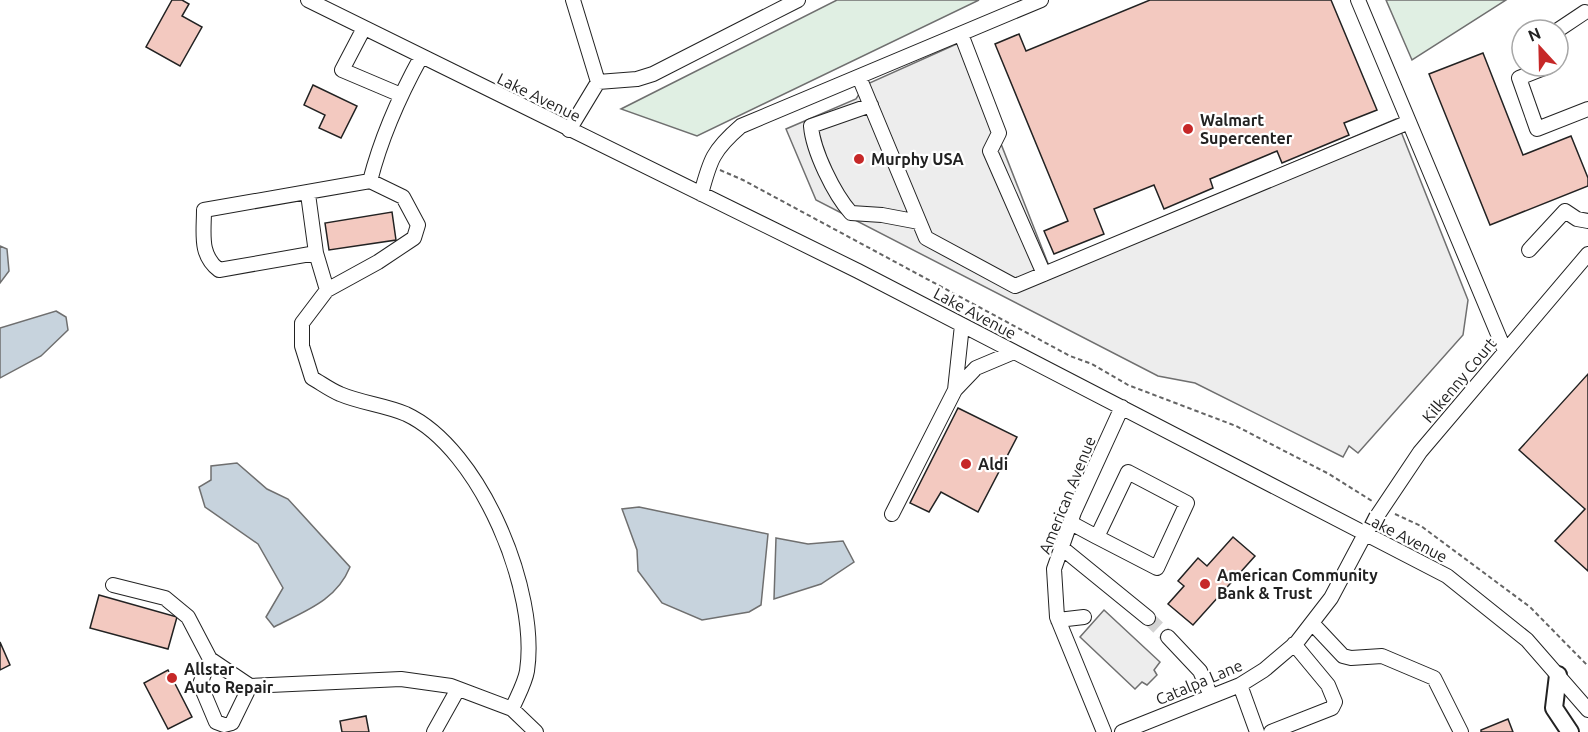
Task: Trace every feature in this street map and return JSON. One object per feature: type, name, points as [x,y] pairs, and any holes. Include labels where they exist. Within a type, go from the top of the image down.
[{"type":"main road","points":[[1558,675],[1554,708],[1570,732]]},
{"type":"street","name":"Lake Avenue","points":[[308,0],[962,325],[1447,576],[1527,640],[1588,710]]},
{"type":"street","points":[[569,130],[598,82],[573,0]]},
{"type":"street","points":[[598,82],[637,80],[653,74],[798,0]]},
{"type":"street","points":[[701,194],[709,165],[724,141],[741,126],[1041,0]]},
{"type":"street","points":[[1358,0],[1505,351]]},
{"type":"street","points":[[1570,21],[1584,10]]},
{"type":"street","points":[[364,28],[342,70],[401,94]]},
{"type":"street","points":[[961,34],[999,132],[990,151],[1044,274]]},
{"type":"street","points":[[370,182],[377,154],[401,94],[421,57]]},
{"type":"street","points":[[859,76],[926,238],[1015,286],[1409,122]]},
{"type":"street","points":[[1519,78],[1538,129],[1588,109]]},
{"type":"street","points":[[871,105],[811,126],[812,138],[840,201],[851,213],[882,214],[919,222]]},
{"type":"street","points":[[316,254],[219,270],[209,263],[204,249],[204,210],[370,182],[403,197],[418,225],[414,238],[378,262],[327,290],[302,323],[302,346],[312,378],[340,394],[406,414],[440,438],[478,488],[511,552],[528,618],[527,672],[512,709]]},
{"type":"street","points":[[308,194],[316,254],[327,290]]},
{"type":"street","points":[[1529,250],[1565,211],[1588,221]]},
{"type":"street","name":"Kilkenny Court","points":[[1365,534],[1420,452],[1588,254]]},
{"type":"street","points":[[955,390],[962,325]]},
{"type":"street","points":[[892,514],[955,390],[976,368],[1014,352]]},
{"type":"street","name":"American Avenue","points":[[1104,732],[1058,620],[1054,569],[1071,523],[1122,407]]},
{"type":"street","points":[[1071,523],[1097,537],[1157,568],[1187,503],[1128,472],[1097,537]]},
{"type":"street","name":"Catalpa Lane","points":[[1122,732],[1239,685],[1264,670],[1294,644],[1331,598],[1365,534]]},
{"type":"street","points":[[1062,548],[1148,618]]},
{"type":"street","points":[[113,585],[165,598],[188,617],[210,659],[250,686],[401,679],[458,689],[512,709],[536,732]]},
{"type":"street","points":[[1058,620],[1084,617]]},
{"type":"street","points":[[1312,623],[1343,656],[1351,658],[1382,656],[1434,678],[1461,732]]},
{"type":"street","points":[[1167,637],[1200,671],[1211,696]]},
{"type":"street","points":[[1274,731],[1332,708],[1335,702],[1328,685],[1294,644]]},
{"type":"street","points":[[210,659],[200,684],[216,722],[224,725],[232,723],[250,686]]},
{"type":"street","points":[[1239,685],[1257,732]]},
{"type":"street","points":[[434,732],[458,689]]},
{"type":"path","points":[[709,165],[743,180],[1128,385],[1236,426],[1329,474],[1382,508],[1421,526],[1530,607],[1588,666]]},
{"type":"green space","points":[[837,0],[979,0],[697,136],[621,109]]},
{"type":"green space","points":[[1386,0],[1506,0],[1412,60]]},
{"type":"shaded area","points":[[961,42],[1049,266],[1396,119],[1468,300],[1463,335],[1358,453],[1349,446],[1343,457],[1195,383],[1158,376],[816,200],[786,129],[856,99],[865,85]]},
{"type":"shaded area","points":[[0,246],[7,249],[9,271],[0,283]]},
{"type":"shaded area","points":[[56,311],[66,317],[68,330],[41,356],[0,378],[0,328]]},
{"type":"shaded area","points":[[237,463],[267,489],[288,499],[350,567],[344,579],[328,597],[274,627],[266,617],[283,588],[258,544],[205,507],[199,487],[211,480],[211,466]]},
{"type":"shaded area","points":[[639,507],[768,534],[761,605],[749,612],[702,620],[662,603],[638,571],[637,550],[622,509]]},
{"type":"shaded area","points":[[776,538],[808,544],[843,541],[854,562],[821,584],[774,599]]},
{"type":"shaded area","points":[[1104,610],[1160,662],[1154,670],[1157,675],[1147,685],[1142,682],[1135,689],[1080,637]]},
{"type":"building","points":[[172,0],[182,0],[189,4],[182,16],[202,27],[180,66],[146,47]]},
{"type":"building","name":"Walmart Supercenter","points":[[1150,0],[1331,0],[1377,110],[1344,123],[1349,135],[1282,163],[1277,151],[1210,179],[1213,188],[1164,209],[1154,185],[1094,209],[1104,234],[1054,254],[1044,231],[1068,221],[995,44],[1019,34],[1026,51]]},
{"type":"building","points":[[1483,53],[1523,155],[1571,136],[1588,178],[1588,186],[1490,225],[1429,74]]},
{"type":"building","points":[[313,85],[357,106],[341,138],[319,128],[325,115],[304,105]]},
{"type":"building","points":[[392,212],[396,240],[329,250],[325,223]]},
{"type":"building","points":[[1588,374],[1588,571],[1555,541],[1585,509],[1519,450]]},
{"type":"building","name":"Aldi","points":[[958,408],[1017,437],[978,512],[941,492],[929,512],[910,503]]},
{"type":"building","name":"American Community Bank & Trust","points":[[1233,537],[1255,556],[1193,625],[1168,604],[1184,586],[1178,581],[1198,558],[1207,566]]},
{"type":"building","points":[[99,595],[177,617],[168,649],[90,628]]},
{"type":"building","points":[[0,642],[10,665],[0,670]]},
{"type":"building","points":[[168,670],[192,717],[168,729],[144,683]]},
{"type":"building","points":[[366,716],[369,732],[342,732],[340,721]]},
{"type":"building","points":[[1508,719],[1513,732],[1481,732],[1481,730]]},
{"type":"tunnel","points":[[1148,618],[1168,637]]},
{"type":"place","name":"Walmart Supercenter","points":[[1188,129]]},
{"type":"place","name":"Murphy USA","points":[[859,159]]},
{"type":"place","name":"Aldi","points":[[966,464]]},
{"type":"place","name":"American Community Bank & Trust","points":[[1205,584]]},
{"type":"place","name":"Allstar Auto Repair","points":[[172,678]]}]
